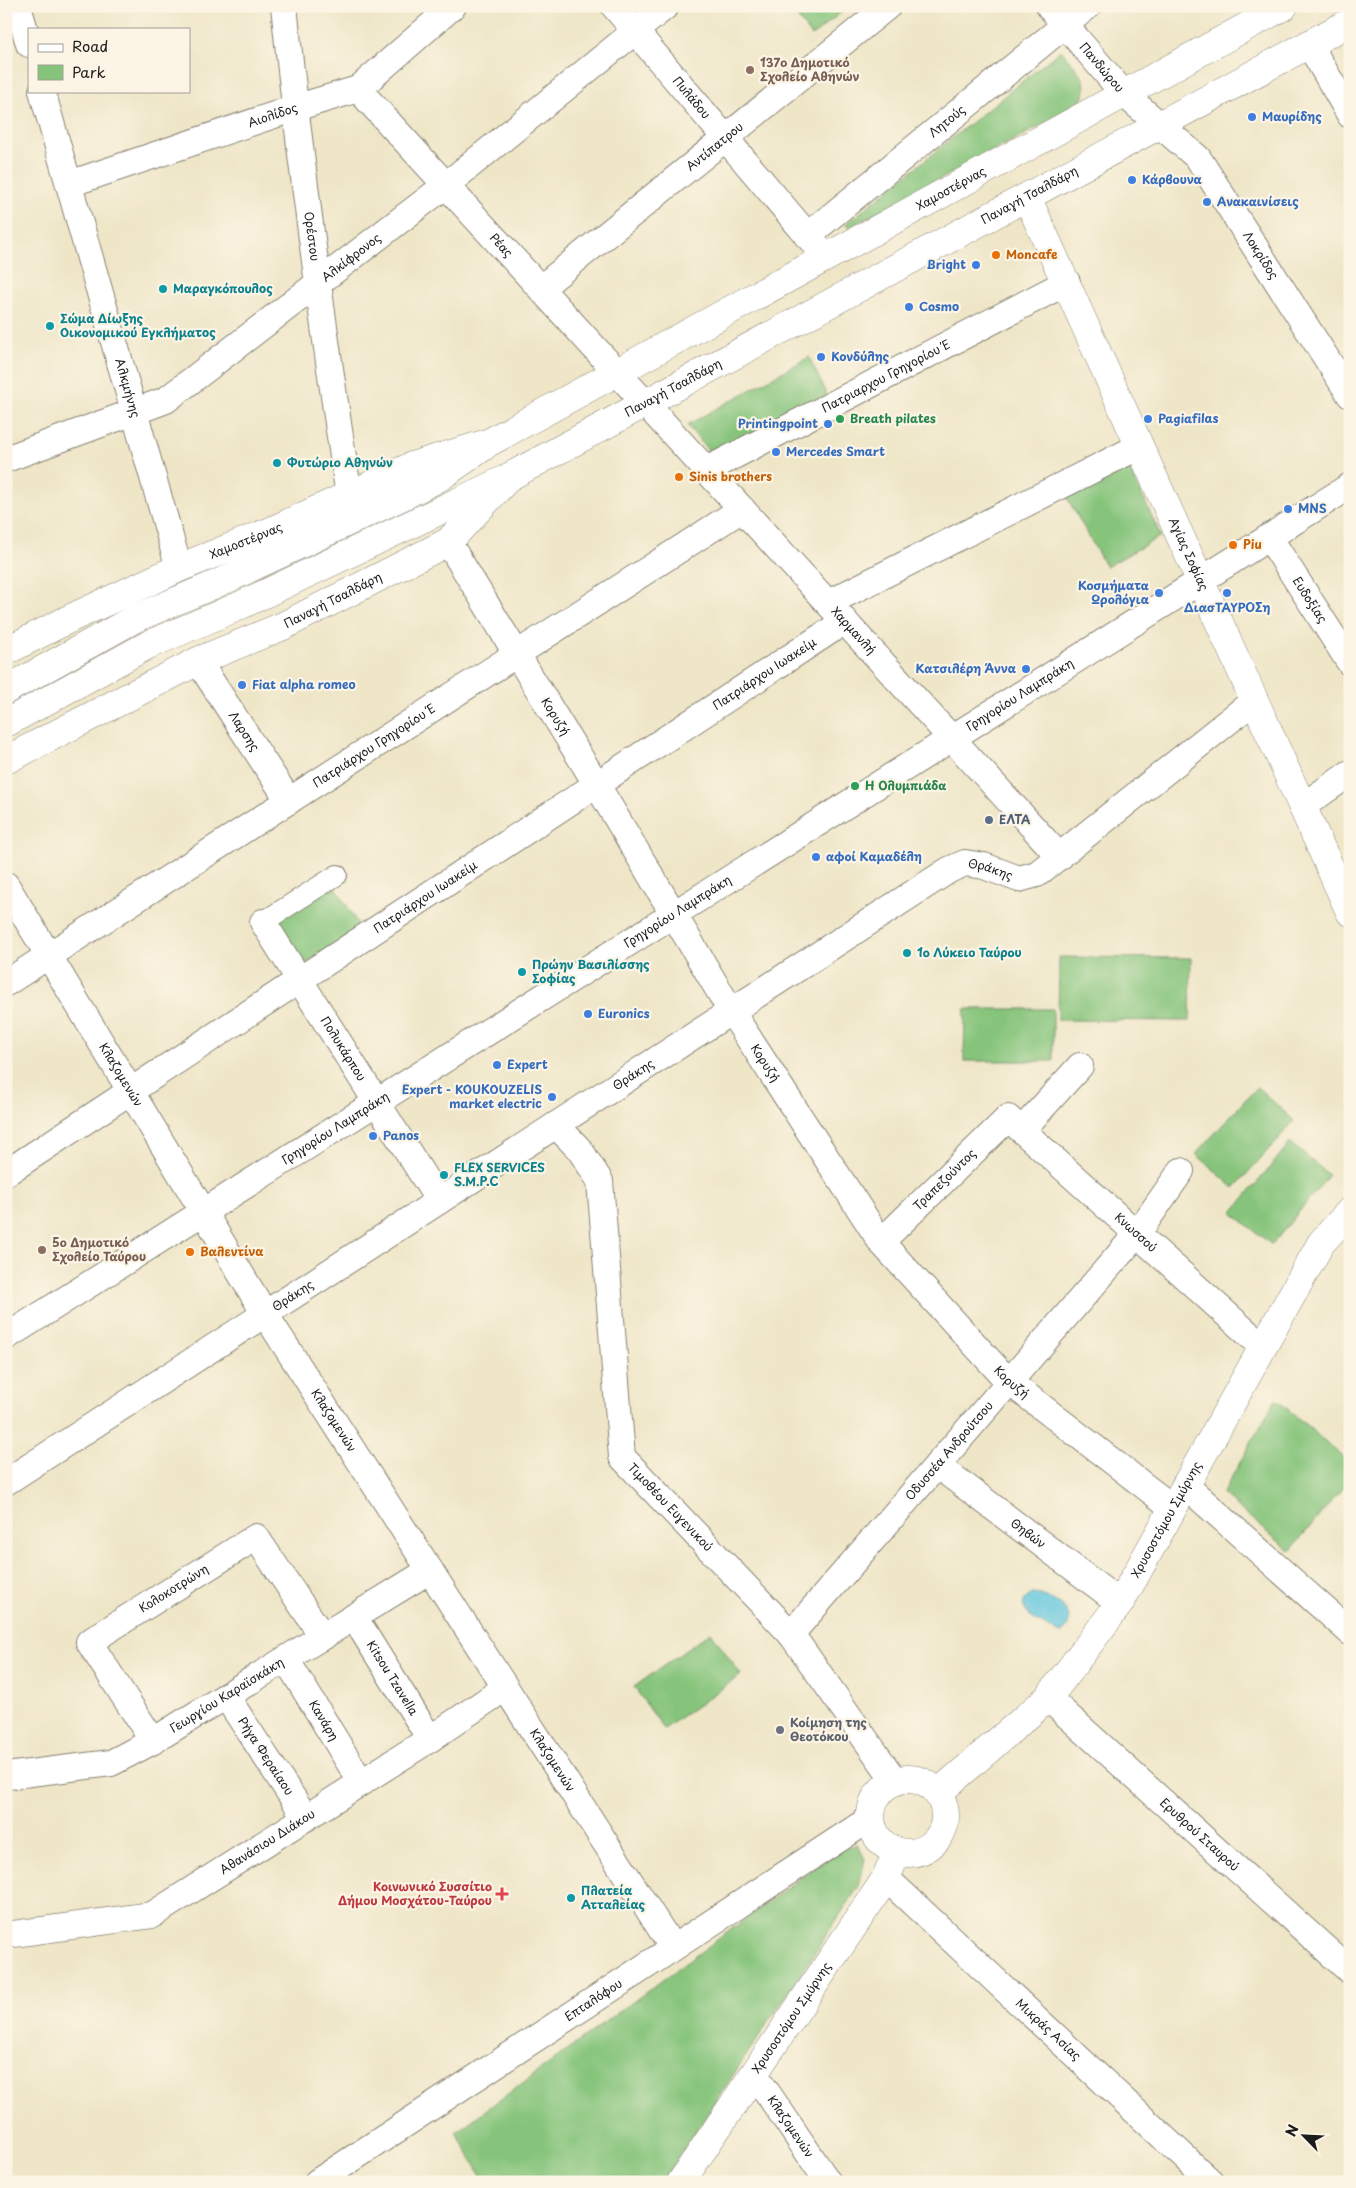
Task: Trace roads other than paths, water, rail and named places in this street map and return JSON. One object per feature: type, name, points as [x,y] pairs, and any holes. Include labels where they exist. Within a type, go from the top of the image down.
[{"type":"main road","name":"Χαμοστέρνας","points":[[6,651],[69,619],[179,568],[271,532],[412,466],[488,443],[1284,6]]},
{"type":"main road","name":"Παναγή Τσαλδάρη","points":[[6,760],[198,661],[283,626],[448,542],[509,478],[1350,22]]},
{"type":"main road","name":"Αγίας Σοφίας","points":[[1027,197],[1350,912]]},
{"type":"main road","points":[[6,690],[134,619],[225,580],[410,493],[440,477],[488,443]]},
{"type":"main road","points":[[6,723],[148,645],[237,607],[509,478]]},
{"type":"main road","name":"Χρυσοστόμου Σμύρνης","points":[[938,1794],[1048,1698],[1120,1603],[1321,1243],[1350,1211]]},
{"type":"main road","points":[[918,1780],[929,1785],[938,1794],[944,1805],[946,1819],[942,1832],[935,1842],[924,1850],[911,1854],[887,1848],[879,1839],[871,1818],[872,1806],[877,1796],[885,1787],[895,1781],[918,1780]]},
{"type":"main road","name":"Χρυσοστόμου Σμύρνης","points":[[680,2182],[886,1878],[897,1852]]},
{"type":"street","name":"Ορέστου","points":[[284,6],[317,284],[349,496]]},
{"type":"street","name":"Αιολίδος","points":[[69,184],[295,108],[358,89],[453,6]]},
{"type":"street","name":"Πυλάδου","points":[[614,6],[826,257]]},
{"type":"street","name":"Αλκίφρονος","points":[[6,459],[166,400],[446,185],[666,6]]},
{"type":"street","name":"Αντίπατρου","points":[[540,288],[888,6]]},
{"type":"street","name":"Πανδώρου","points":[[1049,6],[1124,94],[1160,125]]},
{"type":"street","name":"Λητούς","points":[[807,236],[1088,6]]},
{"type":"street","points":[[21,8],[28,40]]},
{"type":"street","points":[[1309,44],[1350,116]]},
{"type":"street","name":"Ρέας","points":[[358,89],[645,404]]},
{"type":"street","name":"Αλκμήνης","points":[[42,92],[179,568]]},
{"type":"street","name":"Λοκρίδος","points":[[1160,125],[1198,158],[1350,395]]},
{"type":"street","name":"Πατριαρχου Γρηγορίου Ε΄","points":[[707,470],[1067,282]]},
{"type":"street","name":"Χαρμανλή","points":[[645,404],[1060,857]]},
{"type":"street","name":"Πατριάρχου Ιωακείμ","points":[[6,1174],[597,785],[837,612],[1140,446]]},
{"type":"street","name":"Γρηγορίου Λαμπράκη","points":[[6,1338],[1350,486]]},
{"type":"street","name":"Πατριάρχου Γρηγορίου Ε΄","points":[[6,983],[742,509]]},
{"type":"street","name":"Ευδοξίας","points":[[1268,537],[1350,663]]},
{"type":"street","name":"Κορυζή","points":[[448,542],[597,785],[731,1011],[880,1242],[1008,1381],[1179,1496],[1350,1632]]},
{"type":"street","name":"Λαρσης","points":[[198,661],[289,801]]},
{"type":"street","name":"Θράκης","points":[[6,1482],[949,870],[965,863],[984,866],[1019,879],[1037,874],[1255,700]]},
{"type":"street","points":[[1302,806],[1350,773]]},
{"type":"street","points":[[263,922],[337,876]]},
{"type":"street","name":"Κλαζομενών","points":[[6,885],[265,1314],[672,1948]]},
{"type":"street","name":"Πολυκάρπου","points":[[263,922],[439,1201]]},
{"type":"street","name":"Τραπεζούντος","points":[[880,1242],[1080,1066]]},
{"type":"street","name":"Κνωσσού","points":[[1015,1124],[1263,1347]]},
{"type":"street","name":"Τιμοθέου Ευγενικού","points":[[556,1125],[580,1150],[600,1181],[622,1457],[792,1634],[895,1781]]},
{"type":"street","name":"Οδυσσέα Ανδρούτσου","points":[[792,1634],[1008,1381],[1137,1234],[1181,1172]]},
{"type":"street","name":"Θηβών","points":[[937,1465],[1120,1603]]},
{"type":"street","name":"Κολοκοτρώνη","points":[[153,1741],[89,1642],[256,1537],[322,1636]]},
{"type":"street","name":"Γεωργίου Καραϊσκάκη","points":[[6,1776],[111,1763],[153,1741],[430,1570]]},
{"type":"street","name":"Kitsou Tzavella","points":[[354,1617],[430,1739]]},
{"type":"street","name":"Κανάρη","points":[[286,1659],[361,1782]]},
{"type":"street","name":"Αθανάσιου Διάκου","points":[[6,1935],[152,1915],[430,1739],[505,1688]]},
{"type":"street","name":"Ρήγα Φεραίαου","points":[[226,1696],[306,1818]]},
{"type":"street","name":"Ερυθρού Σταυρού","points":[[1048,1698],[1350,1971]]},
{"type":"street","name":"Επταλόφου","points":[[317,2182],[871,1818]]},
{"type":"street","name":"Μικράς Ασίας","points":[[886,1878],[1211,2182]]},
{"type":"street","name":"Κλαζομενών","points":[[754,2073],[828,2182]]},
{"type":"water","points":[[1033,1594],[1049,1598],[1065,1609],[1068,1614],[1069,1623],[1062,1633],[1039,1623],[1026,1611],[1023,1605],[1025,1599]]},
{"type":"place","name":"137ο Δημοτικό Σχολείο Αθηνών","points":[[750,70]]},
{"type":"place","name":"Μαυρίδης","points":[[1252,117]]},
{"type":"place","name":"Κάρβουνα","points":[[1132,180]]},
{"type":"place","name":"Ανακαινίσεις","points":[[1207,202]]},
{"type":"place","name":"Moncafe","points":[[996,255]]},
{"type":"place","name":"Bright","points":[[976,265]]},
{"type":"place","name":"Μαραγκόπουλος","points":[[163,289]]},
{"type":"place","name":"Cosmo","points":[[909,307]]},
{"type":"place","name":"Σώμα Δίωξης Οικονομικού Εγκλήματος","points":[[50,326]]},
{"type":"place","name":"Κονδύλης","points":[[821,357]]},
{"type":"place","name":"Breath pilates","points":[[840,419]]},
{"type":"place","name":"Pagiafilas","points":[[1148,419]]},
{"type":"place","name":"Printingpoint","points":[[828,424]]},
{"type":"place","name":"Mercedes Smart","points":[[776,452]]},
{"type":"place","name":"Φυτώριο Αθηνών","points":[[277,463]]},
{"type":"place","name":"Sinis brothers","points":[[679,477]]},
{"type":"place","name":"MNS","points":[[1288,509]]},
{"type":"place","name":"Piu","points":[[1233,545]]},
{"type":"place","name":"Κοσμήματα Ωρολόγια","points":[[1159,593]]},
{"type":"place","name":"ΔιασΤΑΥΡΟΣη","points":[[1227,593]]},
{"type":"place","name":"Κατσιλέρη Άννα","points":[[1026,669]]},
{"type":"place","name":"Fiat alpha romeo","points":[[242,685]]},
{"type":"place","name":"Η Ολυμπιάδα","points":[[855,786]]},
{"type":"place","name":"ΕΛΤΑ","points":[[989,820]]},
{"type":"place","name":"αφοί Καμαδέλη","points":[[816,857]]},
{"type":"place","name":"1ο Λύκειο Ταύρου","points":[[907,953]]},
{"type":"place","name":"Πρώην Βασιλίσσης Σοφίας","points":[[522,972]]},
{"type":"place","name":"Euronics","points":[[588,1014]]},
{"type":"place","name":"Expert","points":[[497,1065]]},
{"type":"place","name":"Expert - KOUKOUZELIS market electric","points":[[552,1097]]},
{"type":"place","name":"Panos","points":[[373,1136]]},
{"type":"place","name":"FLEX SERVICES S.M.P.C","points":[[444,1175]]},
{"type":"place","name":"5ο Δημοτικό Σχολείο Ταύρου","points":[[42,1250]]},
{"type":"place","name":"Βαλεντίνα","points":[[190,1252]]},
{"type":"place","name":"Κοίμηση της Θεοτόκου","points":[[780,1730]]},
{"type":"place","name":"Κοινωνικό Συσσίτιο Δήμου Μοσχάτου-Ταύρου","points":[[502,1894]]},
{"type":"place","name":"Πλατεία Ατταλείας","points":[[571,1898]]}]
